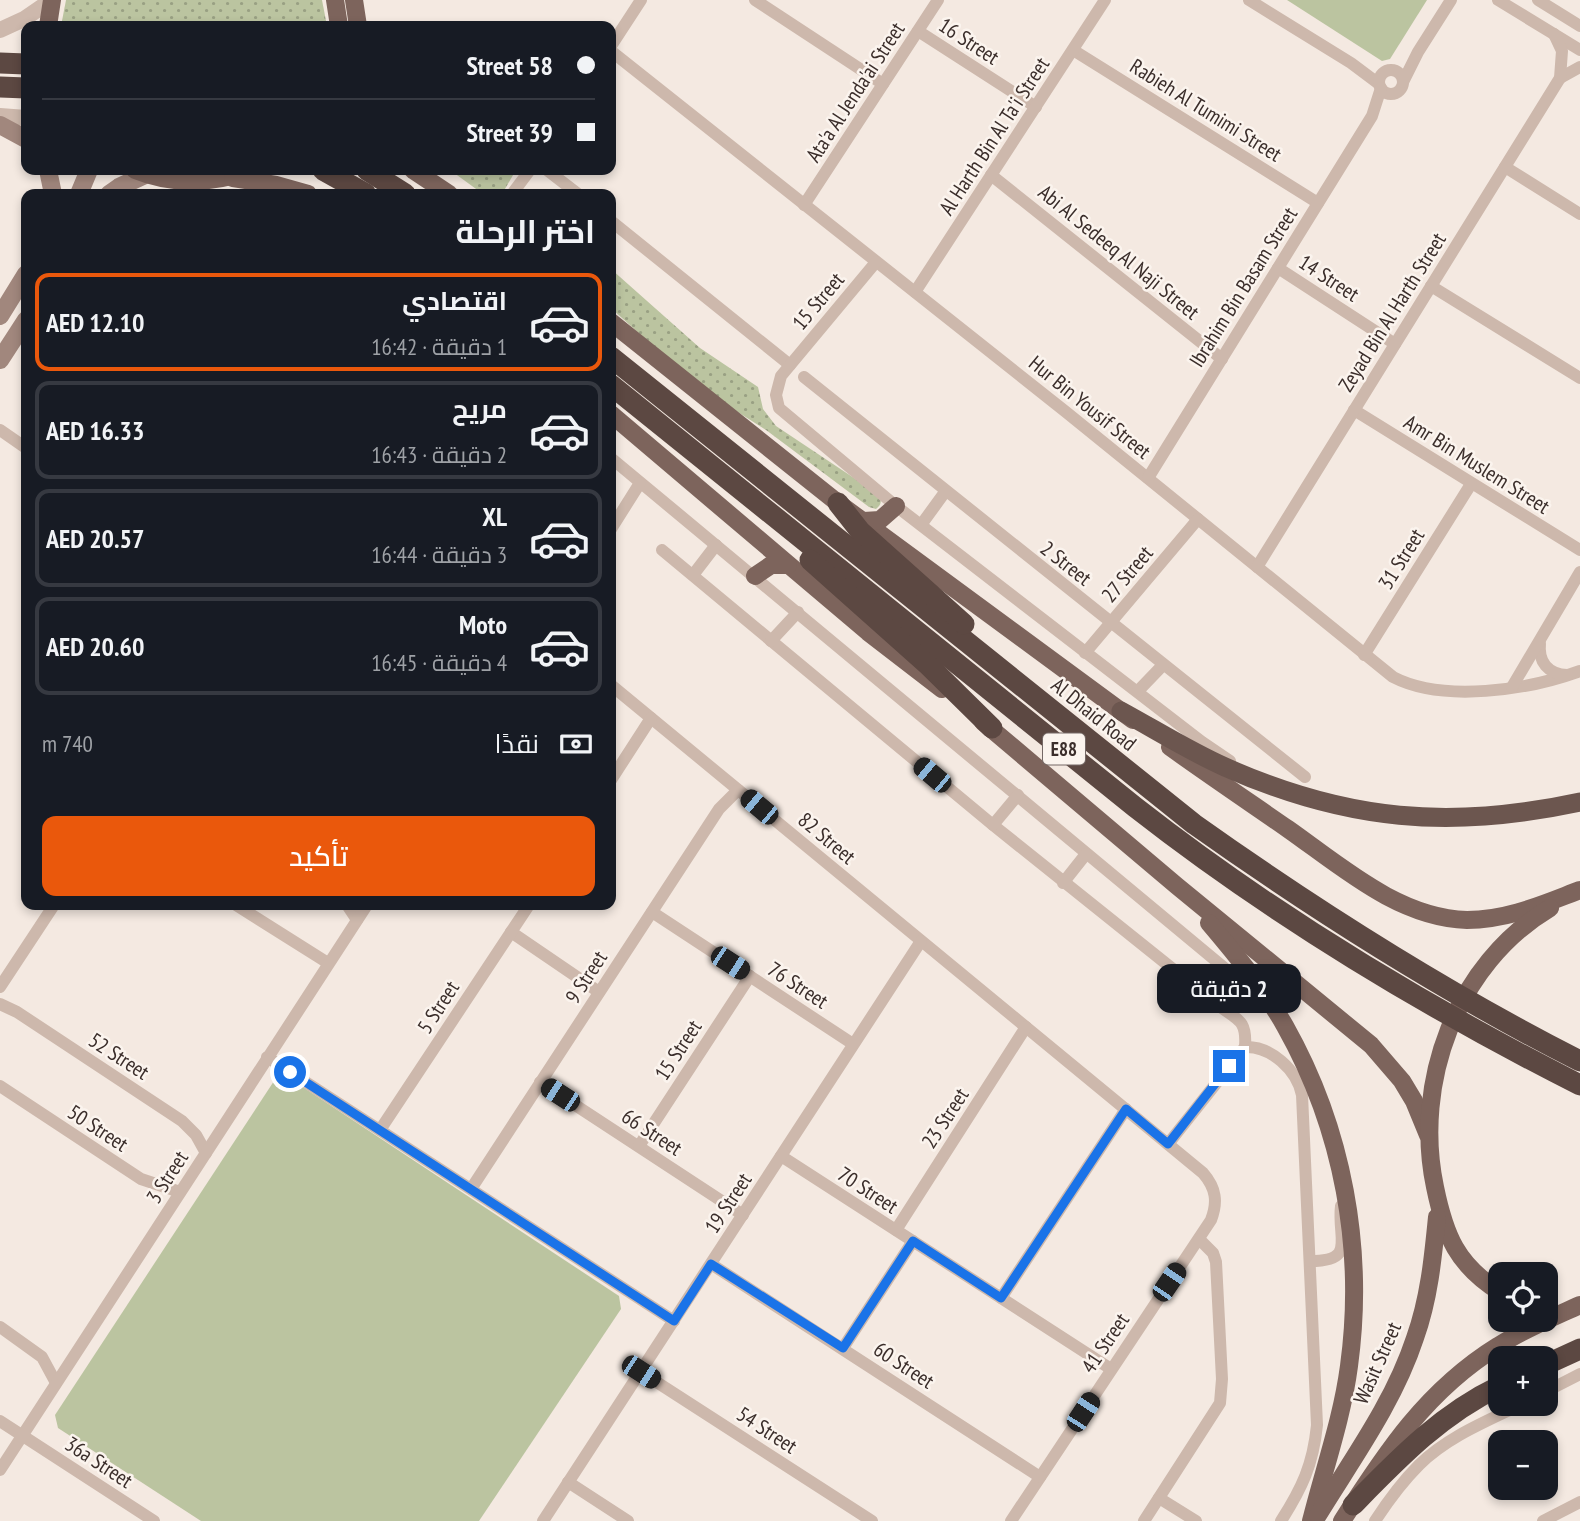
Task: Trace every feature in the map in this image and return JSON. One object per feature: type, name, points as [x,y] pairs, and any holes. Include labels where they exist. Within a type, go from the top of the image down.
[{"type":"highway","points":[[0,63],[21,64]]},
{"type":"highway","points":[[0,87],[21,88]]},
{"type":"highway","points":[[332,175],[357,189]]},
{"type":"highway","points":[[375,175],[397,189]]},
{"type":"highway","name":"Al Dhaid Road","points":[[616,361],[1148,789],[1232,851],[1338,923],[1436,984],[1580,1061]]},
{"type":"highway","name":"E88","points":[[616,389],[1159,825],[1277,909],[1426,1004],[1580,1085]]},
{"type":"highway","points":[[718,471],[756,513],[929,666],[992,728]]},
{"type":"highway","points":[[838,503],[869,539],[1015,670],[1044,705]]},
{"type":"highway","points":[[1121,711],[1221,765],[1280,789],[1348,809],[1423,818],[1505,816],[1580,803]]},
{"type":"highway","points":[[1558,1359],[1580,1349]]},
{"type":"highway","points":[[1347,1513],[1426,1433],[1454,1412],[1488,1393]]},
{"type":"main road","points":[[49,21],[52,0]]},
{"type":"main road","points":[[335,0],[338,21]]},
{"type":"main road","points":[[354,0],[357,21]]},
{"type":"main road","points":[[0,125],[21,136]]},
{"type":"main road","points":[[116,189],[137,175]]},
{"type":"main road","points":[[155,175],[188,182],[229,178],[290,189]]},
{"type":"main road","points":[[229,178],[237,175]]},
{"type":"main road","points":[[423,175],[442,189]]},
{"type":"main road","points":[[0,316],[21,282]]},
{"type":"main road","points":[[616,326],[838,503],[1121,711],[1374,889],[1418,910],[1441,917],[1492,919],[1517,914],[1580,890]]},
{"type":"main road","points":[[0,360],[21,328]]},
{"type":"main road","points":[[616,418],[868,632],[992,728],[1177,886],[1371,1045],[1402,1081],[1414,1101],[1428,1135]]},
{"type":"main road","points":[[864,521],[880,520],[896,506]]},
{"type":"main road","points":[[755,576],[771,565],[788,565]]},
{"type":"main road","points":[[1177,886],[1242,961],[1284,1024],[1311,1077],[1335,1146],[1354,1256],[1352,1336],[1338,1424],[1313,1521]]},
{"type":"main road","points":[[1488,1285],[1461,1259],[1446,1234],[1439,1207],[1428,1135],[1429,1103],[1438,1061],[1457,1012],[1473,984],[1493,958],[1515,935],[1540,915],[1580,890]]},
{"type":"main road","name":"Wasit Street","points":[[1313,1521],[1391,1396],[1405,1367],[1425,1305],[1439,1207]]},
{"type":"main road","points":[[1558,1306],[1580,1304]]},
{"type":"main road","points":[[1347,1513],[1407,1425],[1448,1384],[1496,1347],[1526,1329],[1580,1304]]},
{"type":"street","points":[[0,30],[24,19],[52,0]]},
{"type":"street","points":[[616,41],[641,0]]},
{"type":"street","points":[[755,0],[883,84]]},
{"type":"street","name":"Ata'a Al Jenda'ai Street","points":[[804,205],[938,0]]},
{"type":"street","name":"Al Harth Bin Al Ta'i Street","points":[[915,292],[1105,0]]},
{"type":"street","points":[[1249,0],[1351,63],[1384,78],[1400,74],[1403,82]]},
{"type":"street","points":[[1384,78],[1384,92],[1393,94],[1400,90],[1418,52],[1451,0]]},
{"type":"street","points":[[1498,0],[1580,50]]},
{"type":"street","points":[[1538,0],[1580,26]]},
{"type":"street","points":[[1566,17],[1580,17]]},
{"type":"street","name":"16 Street","points":[[918,31],[1036,107]]},
{"type":"street","points":[[1554,34],[1562,51],[1560,78]]},
{"type":"street","name":"Rabieh Al Tumimi Street","points":[[1073,50],[1318,203]]},
{"type":"street","points":[[1384,78],[1418,52]]},
{"type":"street","name":"Hur Bin Yousif Street","points":[[616,53],[1393,677],[1422,688],[1468,690],[1513,687],[1575,673]]},
{"type":"street","name":"Zeyad Bin Al Harth Street","points":[[1257,567],[1560,78],[1580,67]]},
{"type":"street","name":"Ibrahim Bin Basam Street","points":[[1373,116],[1384,78]]},
{"type":"street","name":"Ibrahim Bin Basam Street","points":[[1147,478],[1373,116],[1393,94]]},
{"type":"street","points":[[0,116],[21,118]]},
{"type":"street","points":[[1505,167],[1580,214]]},
{"type":"street","points":[[553,175],[572,189]]},
{"type":"street","name":"Abi Al Sedeeq Al Naji Street","points":[[992,175],[1222,359]]},
{"type":"street","points":[[616,225],[790,365]]},
{"type":"street","name":"15 Street","points":[[876,262],[778,381],[776,388],[779,408],[896,506],[1085,653],[1213,750],[1280,789]]},
{"type":"street","name":"14 Street","points":[[1278,268],[1395,344]]},
{"type":"street","points":[[1432,286],[1580,378]]},
{"type":"street","name":"2 Street","points":[[804,377],[945,492],[1305,776]]},
{"type":"street","name":"Amr Bin Muslem Street","points":[[1354,411],[1580,550]]},
{"type":"street","points":[[0,430],[21,445]]},
{"type":"street","points":[[616,462],[1245,985],[1267,997]]},
{"type":"street","points":[[616,521],[640,483]]},
{"type":"street","name":"31 Street","points":[[1364,655],[1471,484]]},
{"type":"street","points":[[920,525],[945,492]]},
{"type":"street","name":"27 Street","points":[[1085,653],[1198,519]]},
{"type":"street","points":[[693,575],[716,545]]},
{"type":"street","points":[[662,550],[1063,883],[1239,1019],[1245,1031],[1245,1047],[1168,1144]]},
{"type":"street","points":[[1513,687],[1580,572]]},
{"type":"street","points":[[771,641],[798,612]]},
{"type":"street","points":[[1542,638],[1539,652],[1545,665],[1556,674],[1575,673]]},
{"type":"street","points":[[1138,691],[1163,665]]},
{"type":"street","name":"82 Street","points":[[616,689],[920,940]]},
{"type":"street","points":[[616,772],[652,718]]},
{"type":"street","name":"9 Street","points":[[471,1189],[719,809],[738,790]]},
{"type":"street","points":[[993,825],[1018,795]]},
{"type":"street","points":[[1063,883],[1086,854]]},
{"type":"street","points":[[0,987],[50,910]]},
{"type":"street","points":[[244,910],[328,963]]},
{"type":"street","points":[[350,910],[357,920]]},
{"type":"street","name":"3 Street","points":[[0,1470],[364,910]]},
{"type":"street","name":"5 Street","points":[[380,1130],[525,910]]},
{"type":"street","name":"76 Street","points":[[652,912],[853,1044]]},
{"type":"street","points":[[511,932],[599,992]]},
{"type":"street","name":"41 Street","points":[[920,940],[1203,1173],[1214,1190],[1215,1211],[1199,1238],[1012,1521]]},
{"type":"street","name":"19 Street","points":[[543,1521],[920,940]]},
{"type":"street","name":"15 Street","points":[[639,1146],[750,976]]},
{"type":"street","name":"52 Street","points":[[0,1004],[17,1012],[182,1121],[196,1135],[205,1153]]},
{"type":"street","name":"23 Street","points":[[896,1230],[1026,1027]]},
{"type":"street","points":[[1245,1047],[1266,1050],[1294,1074],[1301,1088],[1317,1411],[1315,1438],[1306,1478],[1281,1521]]},
{"type":"street","points":[[268,1057],[674,1321]]},
{"type":"street","name":"66 Street","points":[[540,1082],[743,1215]]},
{"type":"street","name":"50 Street","points":[[0,1086],[141,1178],[180,1192]]},
{"type":"street","points":[[1001,1298],[1126,1109]]},
{"type":"street","name":"70 Street","points":[[781,1156],[1111,1369]]},
{"type":"street","points":[[1311,1261],[1331,1261],[1342,1250],[1341,1211],[1344,1189]]},
{"type":"street","points":[[1144,1521],[1214,1414],[1222,1391],[1216,1262],[1213,1253],[1199,1238]]},
{"type":"street","points":[[843,1348],[913,1241]]},
{"type":"street","name":"60 Street","points":[[711,1264],[1040,1477]]},
{"type":"street","points":[[0,1327],[42,1357],[56,1382]]},
{"type":"street","name":"54 Street","points":[[641,1372],[872,1521]]},
{"type":"street","points":[[1558,1385],[1580,1374]]},
{"type":"street","points":[[1375,1521],[1405,1479],[1429,1456],[1459,1436],[1498,1416]]},
{"type":"street","name":"36a Street","points":[[0,1421],[154,1521]]},
{"type":"street","points":[[568,1482],[628,1521]]},
{"type":"street","points":[[1159,1498],[1196,1521]]},
{"type":"street","points":[[1543,1521],[1580,1502]]},
{"type":"green space","points":[[66,0],[322,0],[326,21],[62,21]]},
{"type":"green space","points":[[1287,0],[1427,0],[1390,59],[1382,61]]},
{"type":"green space","points":[[457,175],[513,175],[505,189],[476,189]]},
{"type":"green space","points":[[616,273],[700,348],[758,387],[763,409],[776,426],[878,494],[881,502],[878,507],[869,507],[766,430],[697,386],[616,313]]},
{"type":"green space","points":[[289,1078],[619,1296],[621,1309],[479,1521],[201,1521],[58,1428],[55,1415],[274,1081]]},
{"type":"route","points":[[290,1072],[674,1321],[711,1264],[843,1348],[913,1241],[1001,1298],[1126,1109],[1168,1144],[1229,1066]]}]
